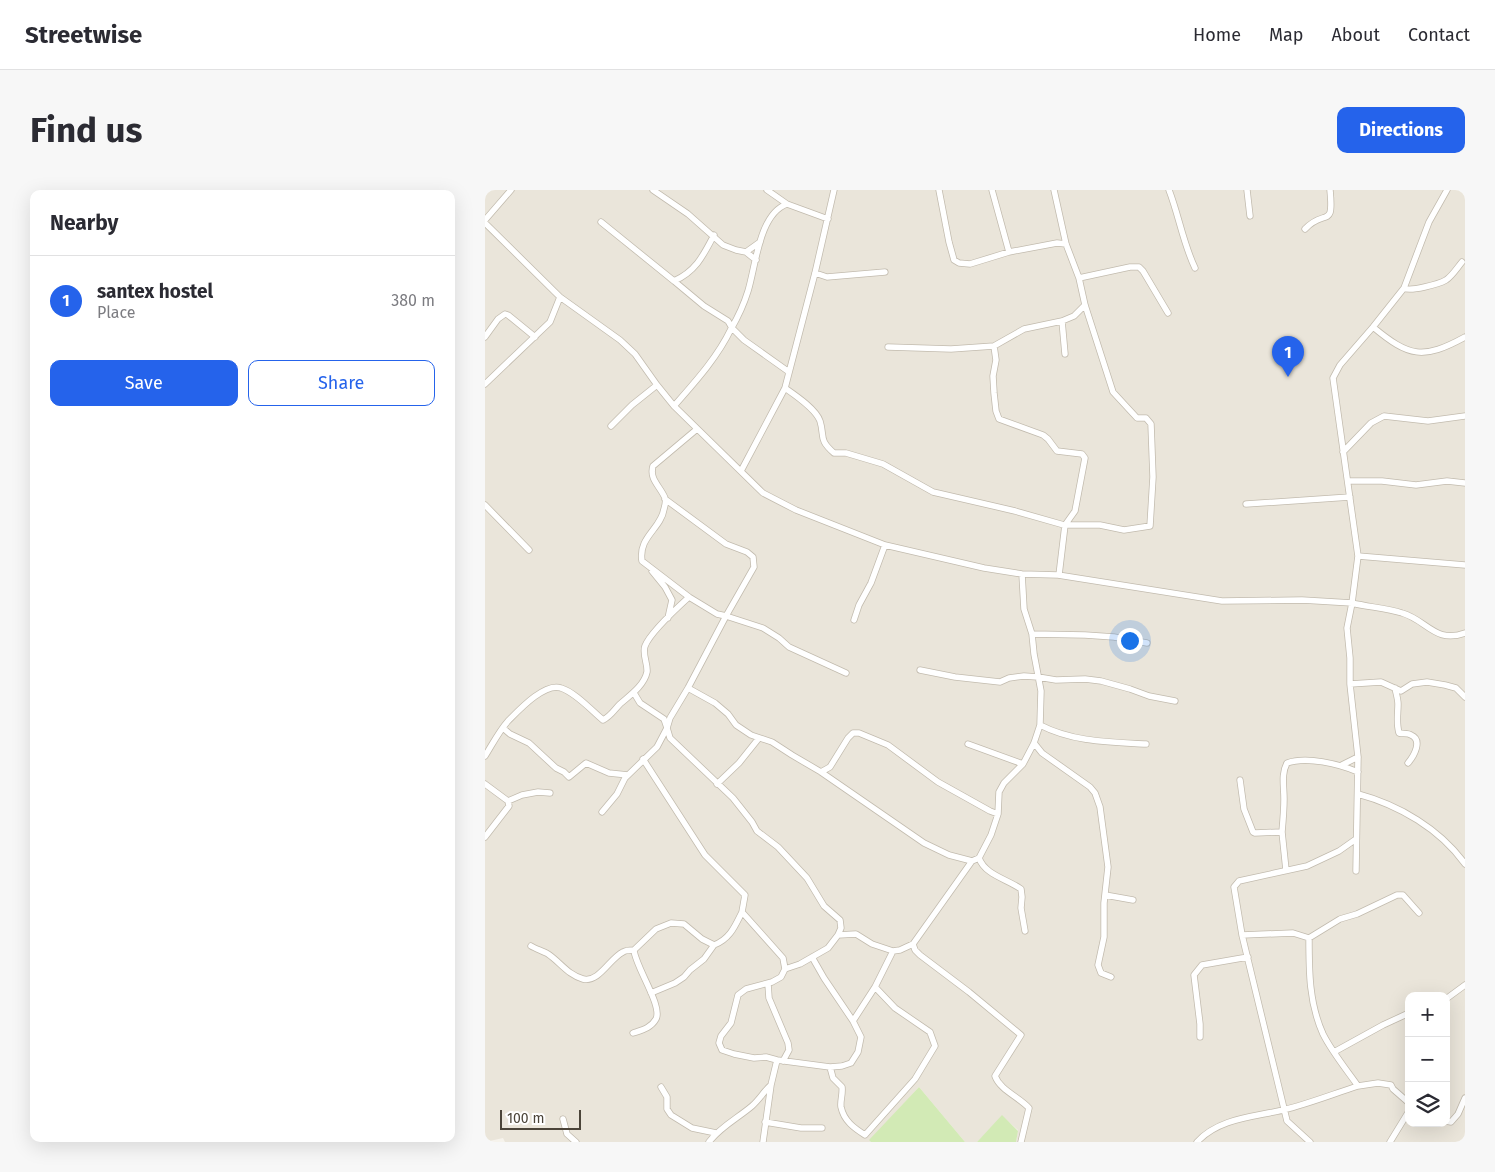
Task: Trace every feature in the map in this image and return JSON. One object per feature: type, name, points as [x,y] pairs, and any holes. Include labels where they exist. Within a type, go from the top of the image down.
[{"type":"street","points":[[511,190],[485,222],[560,297],[620,340],[635,354],[674,406],[763,493],[797,510],[885,545],[984,568],[1022,574],[1059,575],[1222,601],[1302,600],[1352,603],[1402,613],[1446,636],[1455,637],[1465,633]]},
{"type":"street","points":[[653,190],[688,214],[714,235],[723,245],[746,252],[755,260]]},
{"type":"street","points":[[767,190],[787,204],[828,219]]},
{"type":"street","points":[[741,472],[785,388],[835,190]]},
{"type":"street","points":[[939,190],[954,260],[970,264],[1009,252],[1057,243],[1066,244]]},
{"type":"street","points":[[992,190],[1009,252]]},
{"type":"street","points":[[785,388],[802,400],[819,419],[823,441],[834,453],[846,453],[883,464],[933,492],[1065,525],[1100,525],[1124,530],[1150,526],[1153,502],[1151,424],[1146,418],[1137,418],[1113,392],[1085,305],[1079,278],[1066,244],[1054,190]]},
{"type":"street","points":[[1169,190],[1187,250],[1195,268]]},
{"type":"street","points":[[1247,190],[1250,216]]},
{"type":"street","points":[[1305,229],[1311,223],[1328,217],[1330,214],[1330,190]]},
{"type":"street","points":[[1356,871],[1358,758],[1350,684],[1347,628],[1358,556],[1333,378],[1339,365],[1404,288],[1429,222],[1447,190]]},
{"type":"street","points":[[674,406],[700,376],[732,328],[747,291],[760,242],[768,222],[774,212],[787,204]]},
{"type":"street","points":[[601,222],[704,306],[729,321],[732,328],[743,340],[789,372]]},
{"type":"street","points":[[674,282],[687,276],[702,259],[714,235]]},
{"type":"street","points":[[746,252],[760,242]]},
{"type":"street","points":[[1404,288],[1412,290],[1442,282],[1462,262]]},
{"type":"street","points":[[1079,278],[1130,267],[1139,267],[1143,270],[1168,313]]},
{"type":"street","points":[[815,274],[827,277],[885,272]]},
{"type":"street","points":[[485,384],[550,322],[560,297]]},
{"type":"street","points":[[888,348],[994,346],[1024,330],[1062,321],[1074,316],[1085,305]]},
{"type":"street","points":[[485,337],[498,319],[505,314],[535,337]]},
{"type":"street","points":[[1062,321],[1065,354]]},
{"type":"street","points":[[1373,327],[1393,344],[1407,351],[1423,352],[1437,350],[1465,336]]},
{"type":"street","points":[[994,346],[997,360],[993,376],[994,393],[999,419],[1043,435],[1057,451],[1082,454],[1085,458],[1075,511],[1065,525],[1059,575]]},
{"type":"street","points":[[611,426],[632,405],[657,385]]},
{"type":"street","points":[[1343,452],[1371,423],[1384,416],[1427,421],[1465,416]]},
{"type":"street","points":[[602,812],[617,794],[628,775],[657,747],[670,718],[754,566],[753,557],[747,552],[726,544],[665,499],[651,472],[653,466],[697,429]]},
{"type":"street","points":[[1348,481],[1382,481],[1416,485],[1447,481],[1465,483]]},
{"type":"street","points":[[1247,504],[1350,497]]},
{"type":"street","points":[[665,499],[664,512],[644,543],[641,553],[642,561],[689,597],[717,614],[763,628],[789,647],[846,673]]},
{"type":"street","points":[[485,505],[529,550]]},
{"type":"street","points":[[854,620],[871,583],[885,545]]},
{"type":"street","points":[[1358,556],[1465,566]]},
{"type":"street","points":[[649,567],[665,587],[672,600],[668,618]]},
{"type":"street","points":[[838,935],[856,934],[872,944],[893,951],[913,944],[972,861],[979,858],[991,835],[998,814],[999,792],[1004,783],[1023,764],[1034,744],[1040,725],[1041,691],[1032,634],[1024,609],[1022,574]]},
{"type":"street","points":[[485,756],[507,722],[548,687],[560,687],[569,691],[603,720],[610,717],[634,693],[647,673],[645,644],[689,597]]},
{"type":"street","points":[[1032,634],[1105,636],[1147,643]]},
{"type":"street","points":[[920,670],[955,677],[1001,682],[1009,678],[1038,677],[1056,680],[1074,678],[1101,681],[1149,696],[1175,701]]},
{"type":"street","points":[[1350,684],[1381,682],[1401,691],[1411,684],[1427,682],[1445,684],[1456,688],[1465,697]]},
{"type":"street","points":[[688,688],[715,703],[728,714],[736,726],[751,735],[773,742],[821,772],[924,843],[949,855],[972,861]]},
{"type":"street","points":[[1395,688],[1398,702],[1399,733],[1412,735],[1416,739],[1417,746],[1414,756],[1408,762]]},
{"type":"street","points":[[634,693],[640,703],[665,719],[670,738],[733,798],[757,831],[778,847],[807,878],[824,906],[839,920],[841,928],[828,948],[800,964],[785,968]]},
{"type":"street","points":[[1040,725],[1060,734],[1078,739],[1146,744]]},
{"type":"street","points":[[503,728],[529,744],[569,777],[586,763],[609,774],[628,775]]},
{"type":"street","points":[[821,772],[830,767],[847,738],[859,733],[888,744],[938,782],[998,814]]},
{"type":"street","points":[[717,784],[739,763],[759,738]]},
{"type":"street","points":[[968,744],[1023,764]]},
{"type":"street","points":[[1034,744],[1042,753],[1090,788],[1095,793],[1100,807],[1108,867],[1104,937],[1098,965],[1101,973],[1111,977]]},
{"type":"street","points":[[1342,765],[1358,758]]},
{"type":"street","points":[[643,759],[705,855],[745,895],[742,912],[733,931],[723,941],[714,945],[704,959],[684,977],[651,993]]},
{"type":"street","points":[[1286,870],[1282,832],[1283,780],[1284,768],[1287,762],[1303,760],[1342,765],[1358,772]]},
{"type":"street","points":[[1240,780],[1244,808],[1253,832],[1255,834],[1282,832]]},
{"type":"street","points":[[485,784],[508,801],[509,806],[485,837]]},
{"type":"street","points":[[508,801],[530,794],[550,793]]},
{"type":"street","points":[[1358,794],[1387,803],[1417,820],[1456,851],[1465,864]]},
{"type":"street","points":[[1310,1142],[1287,1121],[1242,935],[1234,887],[1239,881],[1307,866],[1357,839]]},
{"type":"street","points":[[979,858],[981,864],[987,870],[1021,889],[1023,896],[1021,908],[1025,931]]},
{"type":"street","points":[[1105,895],[1133,900]]},
{"type":"street","points":[[1309,938],[1340,920],[1397,895],[1403,896],[1419,913]]},
{"type":"street","points":[[742,912],[783,958],[785,968],[781,977],[767,984],[746,990],[738,995],[731,1023],[721,1036],[719,1043],[722,1050],[754,1058],[766,1057],[780,1061],[830,1067],[851,1063],[858,1052],[861,1037],[853,1021],[812,957]]},
{"type":"street","points":[[531,946],[548,954],[571,973],[590,980],[624,951],[635,950],[656,929],[671,923],[684,924],[702,939],[714,945]]},
{"type":"street","points":[[1242,935],[1293,932],[1309,938]]},
{"type":"street","points":[[1309,938],[1309,980],[1315,1012],[1323,1035],[1358,1086]]},
{"type":"street","points":[[913,944],[915,950],[920,955],[1021,1035],[995,1076],[997,1082],[1022,1100],[1029,1108],[1021,1142]]},
{"type":"street","points":[[633,1033],[649,1027],[656,1019],[658,1012],[635,957],[635,950]]},
{"type":"street","points":[[853,1021],[875,987],[893,951]]},
{"type":"street","points":[[1200,1037],[1195,975],[1202,965],[1248,957]]},
{"type":"street","points":[[763,1142],[771,1085],[780,1061],[789,1050],[788,1043],[769,998],[767,984]]},
{"type":"street","points":[[1450,996],[1465,985]]},
{"type":"street","points":[[830,1067],[833,1078],[842,1087],[841,1107],[846,1119],[852,1127],[865,1135],[915,1080],[935,1046],[930,1032],[895,1008],[875,987]]},
{"type":"street","points":[[1334,1052],[1405,1015]]},
{"type":"street","points":[[1197,1142],[1202,1136],[1232,1120],[1285,1109],[1358,1086],[1378,1083],[1391,1085],[1405,1100]]},
{"type":"street","points":[[709,1142],[716,1133],[755,1104],[771,1085]]},
{"type":"street","points":[[661,1087],[667,1097],[667,1109],[671,1115],[691,1128],[716,1133]]},
{"type":"street","points":[[1450,1122],[1458,1114],[1465,1098]]},
{"type":"street","points":[[1390,1142],[1405,1118]]},
{"type":"street","points":[[563,1119],[567,1134],[575,1142]]},
{"type":"street","points":[[765,1122],[801,1128],[822,1128]]},
{"type":"shaded area","points":[[485,190],[1465,190],[1465,1142],[1016,1142],[1018,1130],[1002,1116],[977,1142],[965,1142],[919,1087],[870,1140],[871,1142],[505,1142],[503,1138],[485,1142]]},
{"type":"green space","points":[[919,1087],[965,1142],[871,1142],[869,1140]]},
{"type":"green space","points":[[1002,1115],[1018,1131],[1016,1142],[977,1142]]},
{"type":"place","name":"santex hostel","points":[[1288,377]]}]
